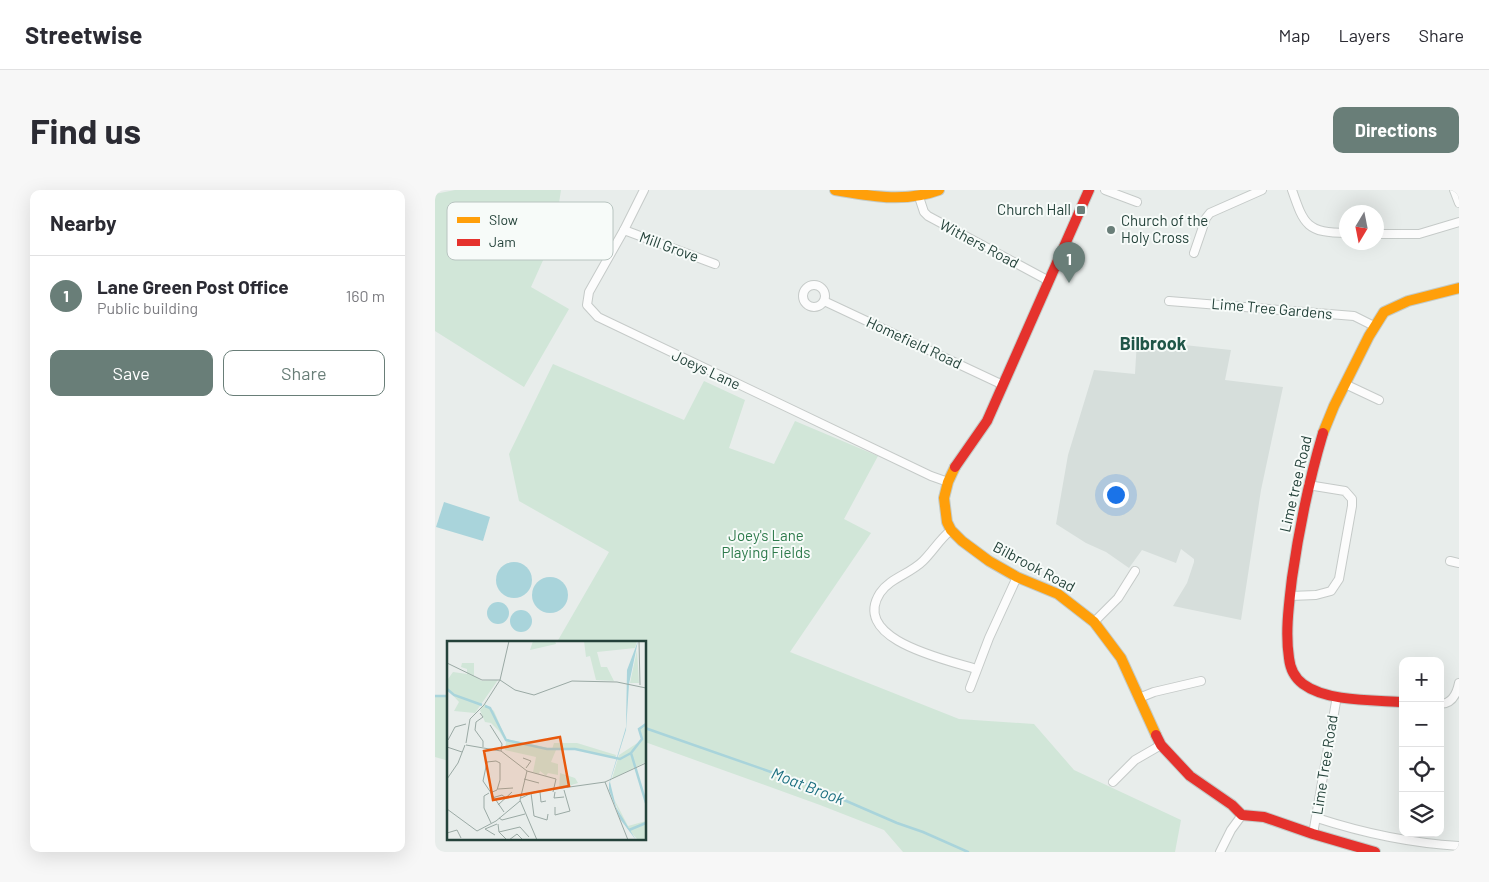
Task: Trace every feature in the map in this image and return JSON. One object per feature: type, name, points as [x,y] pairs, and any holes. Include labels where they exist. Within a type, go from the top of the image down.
[{"type":"street","name":"Joeys Lane","points":[[613,249],[644,190]]},
{"type":"street","points":[[835,190],[893,198],[919,197],[939,190]]},
{"type":"street","points":[[976,669],[915,649],[883,631],[876,617],[875,608],[881,592],[892,581],[922,562],[951,530],[944,508],[944,498],[948,482],[957,463],[982,429],[1089,190]]},
{"type":"street","points":[[1105,190],[1137,202]]},
{"type":"street","points":[[1194,253],[1206,218],[1211,213],[1262,190]]},
{"type":"street","points":[[1291,190],[1301,215],[1310,226],[1318,231],[1339,234]]},
{"type":"street","points":[[1454,190],[1459,203]]},
{"type":"street","name":"Withers Road","points":[[919,197],[924,212],[928,216],[1049,281]]},
{"type":"street","points":[[1384,234],[1419,234],[1459,222]]},
{"type":"street","name":"Mill Grove","points":[[624,230],[715,264]]},
{"type":"street","name":"Joeys Lane","points":[[607,260],[589,292],[587,305],[590,311],[598,318],[931,476],[948,482]]},
{"type":"street","name":"Lime tree Road","points":[[1399,702],[1337,696],[1299,683],[1290,670],[1288,662],[1290,596],[1294,562],[1309,485],[1323,432],[1374,326],[1386,310],[1413,300],[1459,288]]},
{"type":"street","name":"Homefield Road","points":[[824,301],[1003,385]]},
{"type":"street","name":"Lime Tree Gardens","points":[[1169,301],[1354,316],[1374,326]]},
{"type":"street","points":[[1345,384],[1379,400]]},
{"type":"street","points":[[1290,596],[1316,595],[1331,591],[1339,579],[1352,506],[1352,499],[1345,490],[1309,485]]},
{"type":"street","name":"Bilbrook Road","points":[[951,530],[975,551],[1017,577],[1058,594],[1094,622],[1121,658],[1161,745],[1190,776],[1232,805],[1242,815]]},
{"type":"street","points":[[1450,561],[1459,562]]},
{"type":"street","points":[[1094,622],[1118,598],[1135,571]]},
{"type":"street","points":[[970,688],[976,669],[1017,577]]},
{"type":"street","points":[[1139,698],[1155,692],[1201,681]]},
{"type":"street","points":[[1444,703],[1451,700],[1456,694],[1459,683]]},
{"type":"street","name":"Lime Tree Road","points":[[1313,834],[1337,696]]},
{"type":"street","points":[[1113,782],[1135,760],[1161,745]]},
{"type":"street","points":[[1220,852],[1231,830],[1242,815],[1264,817],[1375,852]]},
{"type":"street","points":[[1317,818],[1383,836],[1417,842],[1459,846]]},
{"type":"shaded area","points":[[1137,340],[1231,350],[1225,380],[1283,387],[1261,490],[1241,620],[1173,606],[1187,583],[1194,562],[1194,559],[1181,549],[1176,563],[1142,550],[1129,568],[1106,552],[1086,543],[1056,524],[1068,455],[1094,370],[1135,374]]},
{"type":"green space","points":[[455,190],[561,190],[559,202],[447,202],[447,260],[543,260],[531,287],[569,309],[524,387],[435,331],[435,194]]},
{"type":"green space","name":"Joey's Lane Playing Fields","points":[[553,364],[684,420],[704,381],[745,400],[729,448],[774,464],[795,421],[878,456],[844,519],[871,533],[790,652],[959,719],[1034,724],[1074,770],[1181,820],[1175,852],[903,852],[884,830],[646,742],[646,641],[558,641],[609,552],[519,501],[509,454]]},
{"type":"green space","points":[[435,696],[447,696],[447,760],[435,757]]},
{"type":"water","points":[[444,502],[490,517],[483,541],[436,527]]},
{"type":"water","points":[[514,562],[521,563],[527,567],[531,573],[531,587],[527,593],[521,597],[514,598],[507,597],[501,593],[497,587],[496,580],[497,573],[501,567],[507,563]]},
{"type":"water","points":[[550,577],[557,578],[563,582],[567,588],[567,602],[563,608],[557,612],[550,613],[543,612],[537,608],[533,602],[532,595],[533,588],[537,582],[543,578]]},
{"type":"water","points":[[498,602],[506,605],[509,613],[506,621],[498,624],[490,621],[487,613],[490,605]]},
{"type":"water","points":[[521,610],[529,613],[532,621],[529,629],[521,632],[513,629],[510,621],[513,613]]},
{"type":"waterway","name":"Moat Brook","points":[[435,696],[447,696]]},
{"type":"waterway","name":"Moat Brook","points":[[646,728],[814,787],[968,852]]},
{"type":"traffic: slow","points":[[835,190],[887,197],[913,196],[939,190]]},
{"type":"traffic: slow","points":[[1323,433],[1334,406],[1369,336],[1384,312],[1408,301],[1459,288]]},
{"type":"traffic: slow","points":[[955,467],[948,482],[944,498],[947,522],[951,530],[962,541],[989,561],[1017,577],[1058,594],[1094,622],[1121,658],[1156,735]]},
{"type":"traffic: jam","points":[[955,467],[987,421],[1089,190]]},
{"type":"traffic: jam","points":[[1323,433],[1305,505],[1292,578],[1287,628],[1290,665],[1300,682],[1313,690],[1351,699],[1399,702]]},
{"type":"traffic: jam","points":[[1156,735],[1161,745],[1190,776],[1232,805],[1242,815],[1264,817],[1375,852]]},
{"type":"place","name":"Church Hall","points":[[1081,210]]},
{"type":"place","name":"Church of the Holy Cross","points":[[1111,230]]},
{"type":"place","name":"Lane Green Post Office","points":[[1069,283]]},
{"type":"district","name":"Bilbrook","points":[[1153,344]]}]
